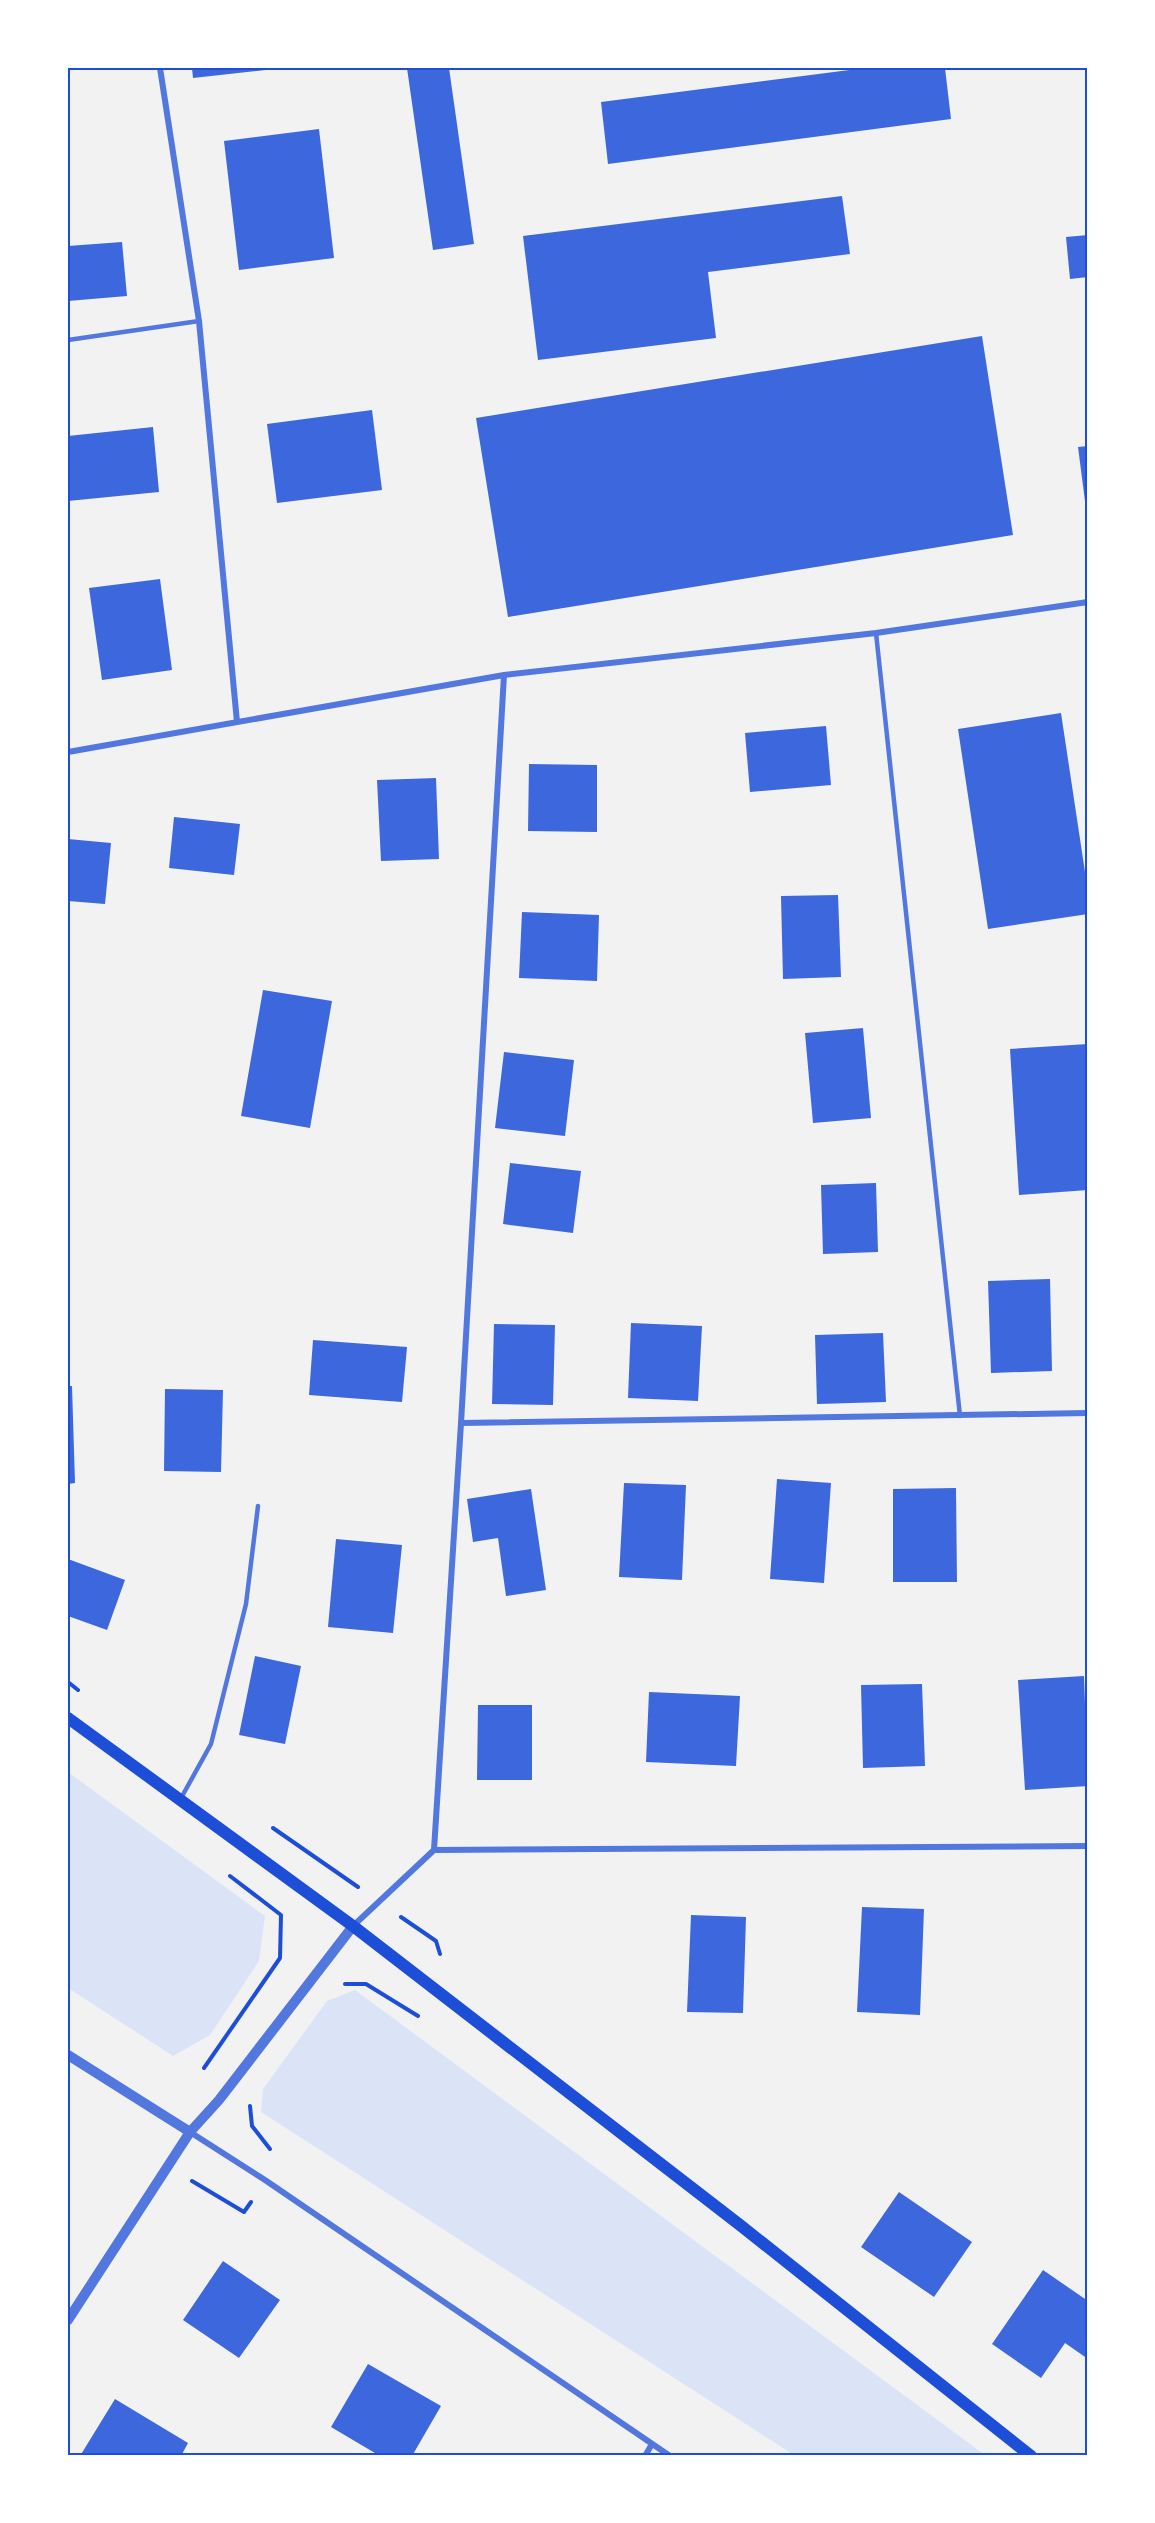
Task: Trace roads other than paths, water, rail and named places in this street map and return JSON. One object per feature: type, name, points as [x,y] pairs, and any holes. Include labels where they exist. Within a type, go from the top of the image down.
[{"type":"main road","points":[[68,1718],[353,1926],[740,2225],[1031,2456]]},
{"type":"street","points":[[160,68],[199,321],[237,722]]},
{"type":"street","points":[[68,752],[504,675],[876,633],[1088,602]]},
{"type":"street","points":[[68,2320],[190,2132],[219,2100],[353,1926],[434,1850],[504,675]]},
{"type":"street","points":[[461,1423],[1088,1413]]},
{"type":"street","points":[[434,1850],[1088,1846]]},
{"type":"street","points":[[68,2055],[265,2180],[670,2456]]},
{"type":"street","points":[[645,2456],[652,2444]]},
{"type":"lane","points":[[68,340],[199,321]]},
{"type":"lane","points":[[876,633],[960,1416]]},
{"type":"lane","points":[[180,1800],[211,1744],[246,1604],[258,1506]]}]
